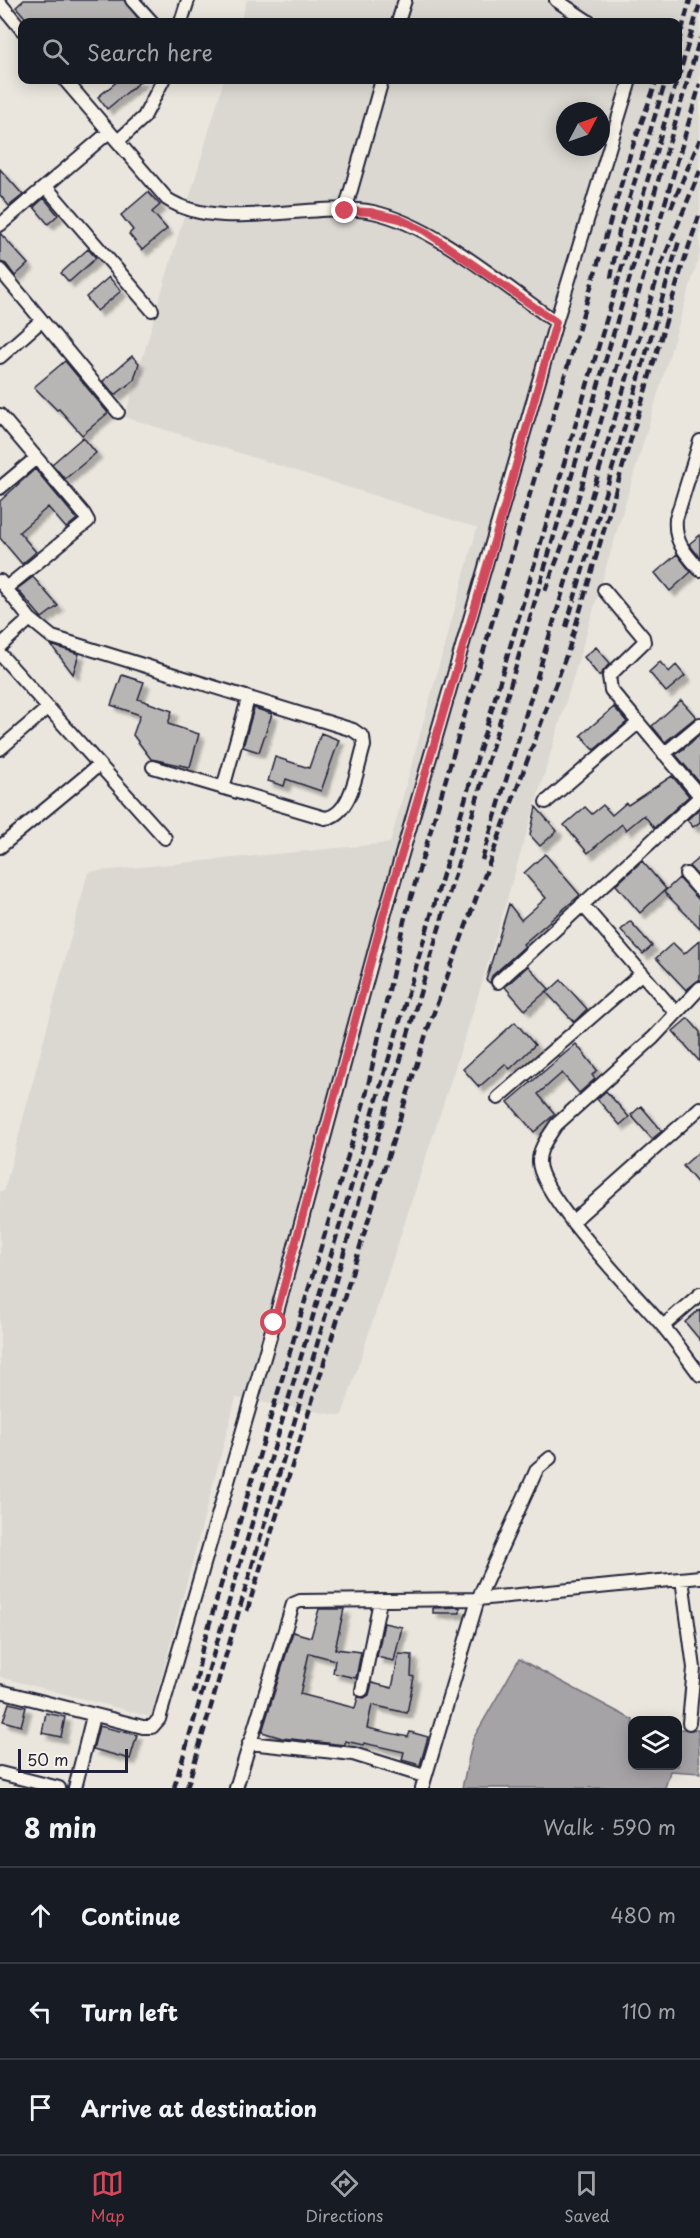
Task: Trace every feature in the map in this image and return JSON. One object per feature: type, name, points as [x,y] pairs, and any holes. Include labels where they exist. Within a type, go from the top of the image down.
[{"type":"street","points":[[132,0],[148,18]]},
{"type":"street","points":[[182,18],[188,0]]},
{"type":"street","points":[[399,18],[405,0]]},
{"type":"street","points":[[556,0],[583,18]]},
{"type":"street","points":[[0,3],[18,25]]},
{"type":"street","points":[[68,84],[167,199],[194,212],[211,214],[345,211],[370,212],[400,219],[425,231],[556,322]]},
{"type":"street","points":[[0,225],[46,187],[144,117],[161,84]]},
{"type":"street","points":[[345,211],[381,84]]},
{"type":"street","points":[[0,1691],[143,1727],[152,1727],[159,1719],[274,1323],[382,920],[504,508],[556,322],[629,84]]},
{"type":"street","points":[[46,187],[152,309]]},
{"type":"street","points":[[0,270],[118,412]]},
{"type":"street","points":[[0,357],[41,321]]},
{"type":"street","points":[[0,415],[84,513],[88,521],[3,584],[30,619],[52,638],[353,730],[363,737],[364,746],[344,807],[335,817],[326,818],[153,767]]},
{"type":"street","points":[[700,441],[676,519],[675,532],[677,541],[700,570]]},
{"type":"street","points":[[0,488],[36,458]]},
{"type":"street","points":[[498,982],[700,797],[608,683],[609,676],[641,647],[643,637],[604,590]]},
{"type":"street","points":[[0,646],[30,619]]},
{"type":"street","points":[[0,654],[165,838]]},
{"type":"street","points":[[223,788],[248,699]]},
{"type":"street","points":[[0,749],[48,708]]},
{"type":"street","points":[[546,802],[638,723]]},
{"type":"street","points":[[664,754],[700,724]]},
{"type":"street","points":[[0,848],[99,765]]},
{"type":"street","points":[[686,874],[700,890]]},
{"type":"street","points":[[582,904],[676,1013]]},
{"type":"street","points":[[498,1098],[642,973]]},
{"type":"street","points":[[700,988],[653,1038],[556,1125],[544,1142],[538,1162],[542,1179],[572,1222],[663,1326],[700,1375]]},
{"type":"street","points":[[572,1222],[700,1108]]},
{"type":"street","points":[[663,1326],[700,1294]]},
{"type":"street","points":[[249,1743],[353,1754],[423,1782],[478,1599],[537,1469],[550,1458]]},
{"type":"street","points":[[236,1788],[293,1604],[300,1601],[478,1599],[700,1578]]},
{"type":"street","points":[[682,1579],[694,1668],[689,1723]]},
{"type":"street","points":[[363,1690],[380,1601]]},
{"type":"street","points":[[75,1788],[93,1716]]},
{"type":"street","points":[[0,1773],[59,1788]]},
{"type":"shaded area","points":[[247,0],[700,0],[700,253],[476,1003],[342,1416],[236,1398],[151,1717],[0,1677],[0,1191],[4,1191],[88,872],[390,843],[477,528],[125,417],[223,84],[682,84],[682,18],[241,18]]},
{"type":"shaded area","points":[[519,1659],[628,1717],[628,1770],[682,1770],[682,1729],[698,1730],[700,1773],[670,1771],[665,1788],[462,1788],[473,1739]]},
{"type":"building","points":[[24,0],[124,0],[138,18],[26,18],[16,7]]},
{"type":"building","points":[[114,84],[137,84],[107,109],[98,97]]},
{"type":"building","points":[[0,169],[23,195],[9,206],[0,195]]},
{"type":"building","points":[[148,192],[160,205],[152,212],[167,229],[142,250],[129,234],[133,230],[121,215]]},
{"type":"building","points":[[44,198],[58,215],[48,224],[34,207]]},
{"type":"building","points":[[0,233],[28,264],[15,276],[6,264],[0,262]]},
{"type":"building","points":[[88,249],[96,258],[69,282],[61,273]]},
{"type":"building","points":[[109,277],[121,291],[97,311],[86,297]]},
{"type":"building","points":[[132,356],[139,363],[134,380],[115,395],[103,381]]},
{"type":"building","points":[[65,361],[108,413],[82,435],[59,409],[57,410],[34,387]]},
{"type":"building","points":[[83,437],[96,453],[65,479],[52,464]]},
{"type":"building","points":[[35,469],[77,519],[66,528],[48,507],[19,532],[36,552],[22,564],[0,538],[0,501]]},
{"type":"building","points":[[700,535],[700,558],[689,544]]},
{"type":"building","points":[[677,554],[691,572],[670,591],[655,573]]},
{"type":"building","points":[[33,577],[58,606],[42,618],[17,589]]},
{"type":"building","points":[[51,645],[79,654],[73,674]]},
{"type":"building","points":[[596,647],[610,663],[599,676],[584,657]]},
{"type":"building","points":[[660,662],[669,672],[676,665],[685,676],[666,692],[649,672]]},
{"type":"building","points":[[122,675],[144,682],[138,699],[172,711],[168,724],[199,734],[190,767],[151,759],[133,735],[140,715],[111,705]]},
{"type":"building","points":[[681,700],[696,717],[665,742],[652,726]]},
{"type":"building","points":[[614,707],[627,722],[594,750],[581,735]]},
{"type":"building","points":[[254,708],[272,714],[259,752],[243,747]]},
{"type":"building","points":[[321,733],[339,740],[321,791],[286,779],[284,786],[268,781],[275,757],[309,768]]},
{"type":"building","points":[[700,735],[700,783],[676,755]]},
{"type":"building","points":[[672,776],[689,796],[654,828],[644,815],[626,830],[622,824],[588,853],[564,825],[585,807],[592,814],[603,805],[612,815],[626,803],[628,805]]},
{"type":"building","points":[[536,807],[557,831],[540,846],[530,835]]},
{"type":"building","points":[[700,808],[700,822],[693,827],[687,820]]},
{"type":"building","points":[[545,854],[580,895],[523,944],[525,946],[492,976],[490,983],[486,980],[509,904],[521,920],[546,898],[524,873]]},
{"type":"building","points":[[700,857],[700,874],[698,876],[689,866]]},
{"type":"building","points":[[642,861],[666,889],[640,913],[616,885]]},
{"type":"building","points":[[679,878],[700,901],[700,928],[664,892]]},
{"type":"building","points":[[630,921],[652,946],[643,954],[621,930]]},
{"type":"building","points":[[700,940],[700,979],[686,990],[656,958],[673,943],[684,954]]},
{"type":"building","points":[[528,966],[549,989],[525,1010],[505,987]]},
{"type":"building","points":[[561,980],[587,1009],[574,1022],[547,993]]},
{"type":"building","points":[[688,1018],[700,1032],[700,1062],[673,1031]]},
{"type":"building","points":[[515,1022],[535,1045],[510,1069],[505,1064],[479,1087],[463,1069]]},
{"type":"building","points":[[576,1044],[597,1070],[592,1075],[595,1079],[579,1093],[562,1073],[538,1094],[555,1114],[534,1132],[508,1102]]},
{"type":"building","points":[[606,1091],[629,1117],[620,1125],[597,1099]]},
{"type":"building","points":[[641,1106],[662,1131],[652,1139],[631,1115]]},
{"type":"building","points":[[700,1151],[700,1186],[683,1166]]},
{"type":"building","points":[[700,1309],[700,1340],[685,1322]]},
{"type":"building","points":[[460,1607],[460,1613],[433,1613],[433,1608]]},
{"type":"building","points":[[319,1609],[344,1609],[335,1649],[361,1652],[356,1678],[333,1673],[335,1660],[309,1653],[300,1694],[355,1708],[358,1697],[364,1698],[369,1695],[372,1683],[392,1688],[399,1654],[412,1655],[411,1676],[414,1677],[407,1713],[372,1705],[367,1728],[408,1737],[410,1732],[428,1737],[420,1765],[402,1760],[404,1752],[364,1743],[363,1745],[345,1741],[345,1745],[282,1738],[262,1732],[293,1632],[311,1637]]},
{"type":"building","points":[[384,1623],[402,1627],[394,1661],[377,1657]]},
{"type":"building","points":[[9,1703],[26,1707],[21,1726],[3,1721]]},
{"type":"building","points":[[46,1713],[65,1717],[61,1737],[42,1733]]},
{"type":"building","points":[[99,1726],[137,1735],[130,1759],[93,1749]]},
{"type":"railway","points":[[682,29],[690,0]]},
{"type":"railway","points":[[682,65],[700,3]]},
{"type":"railway","points":[[187,1788],[700,38]]},
{"type":"railway","points":[[194,1694],[202,1649],[366,1095],[404,921],[631,151],[656,84]]},
{"type":"railway","points":[[611,278],[619,232],[665,84]]},
{"type":"railway","points":[[174,1788],[676,84]]},
{"type":"railway","points":[[545,591],[571,523],[700,84]]},
{"type":"railway","points":[[671,208],[700,139]]},
{"type":"railway","points":[[482,860],[661,265],[700,171]]},
{"type":"railway","points":[[247,1611],[427,1031],[569,648],[700,213]]},
{"type":"railway","points":[[566,627],[679,241]]},
{"type":"route","points":[[274,1323],[382,920],[504,508],[556,322],[425,231],[400,219],[370,212],[345,211]]}]
